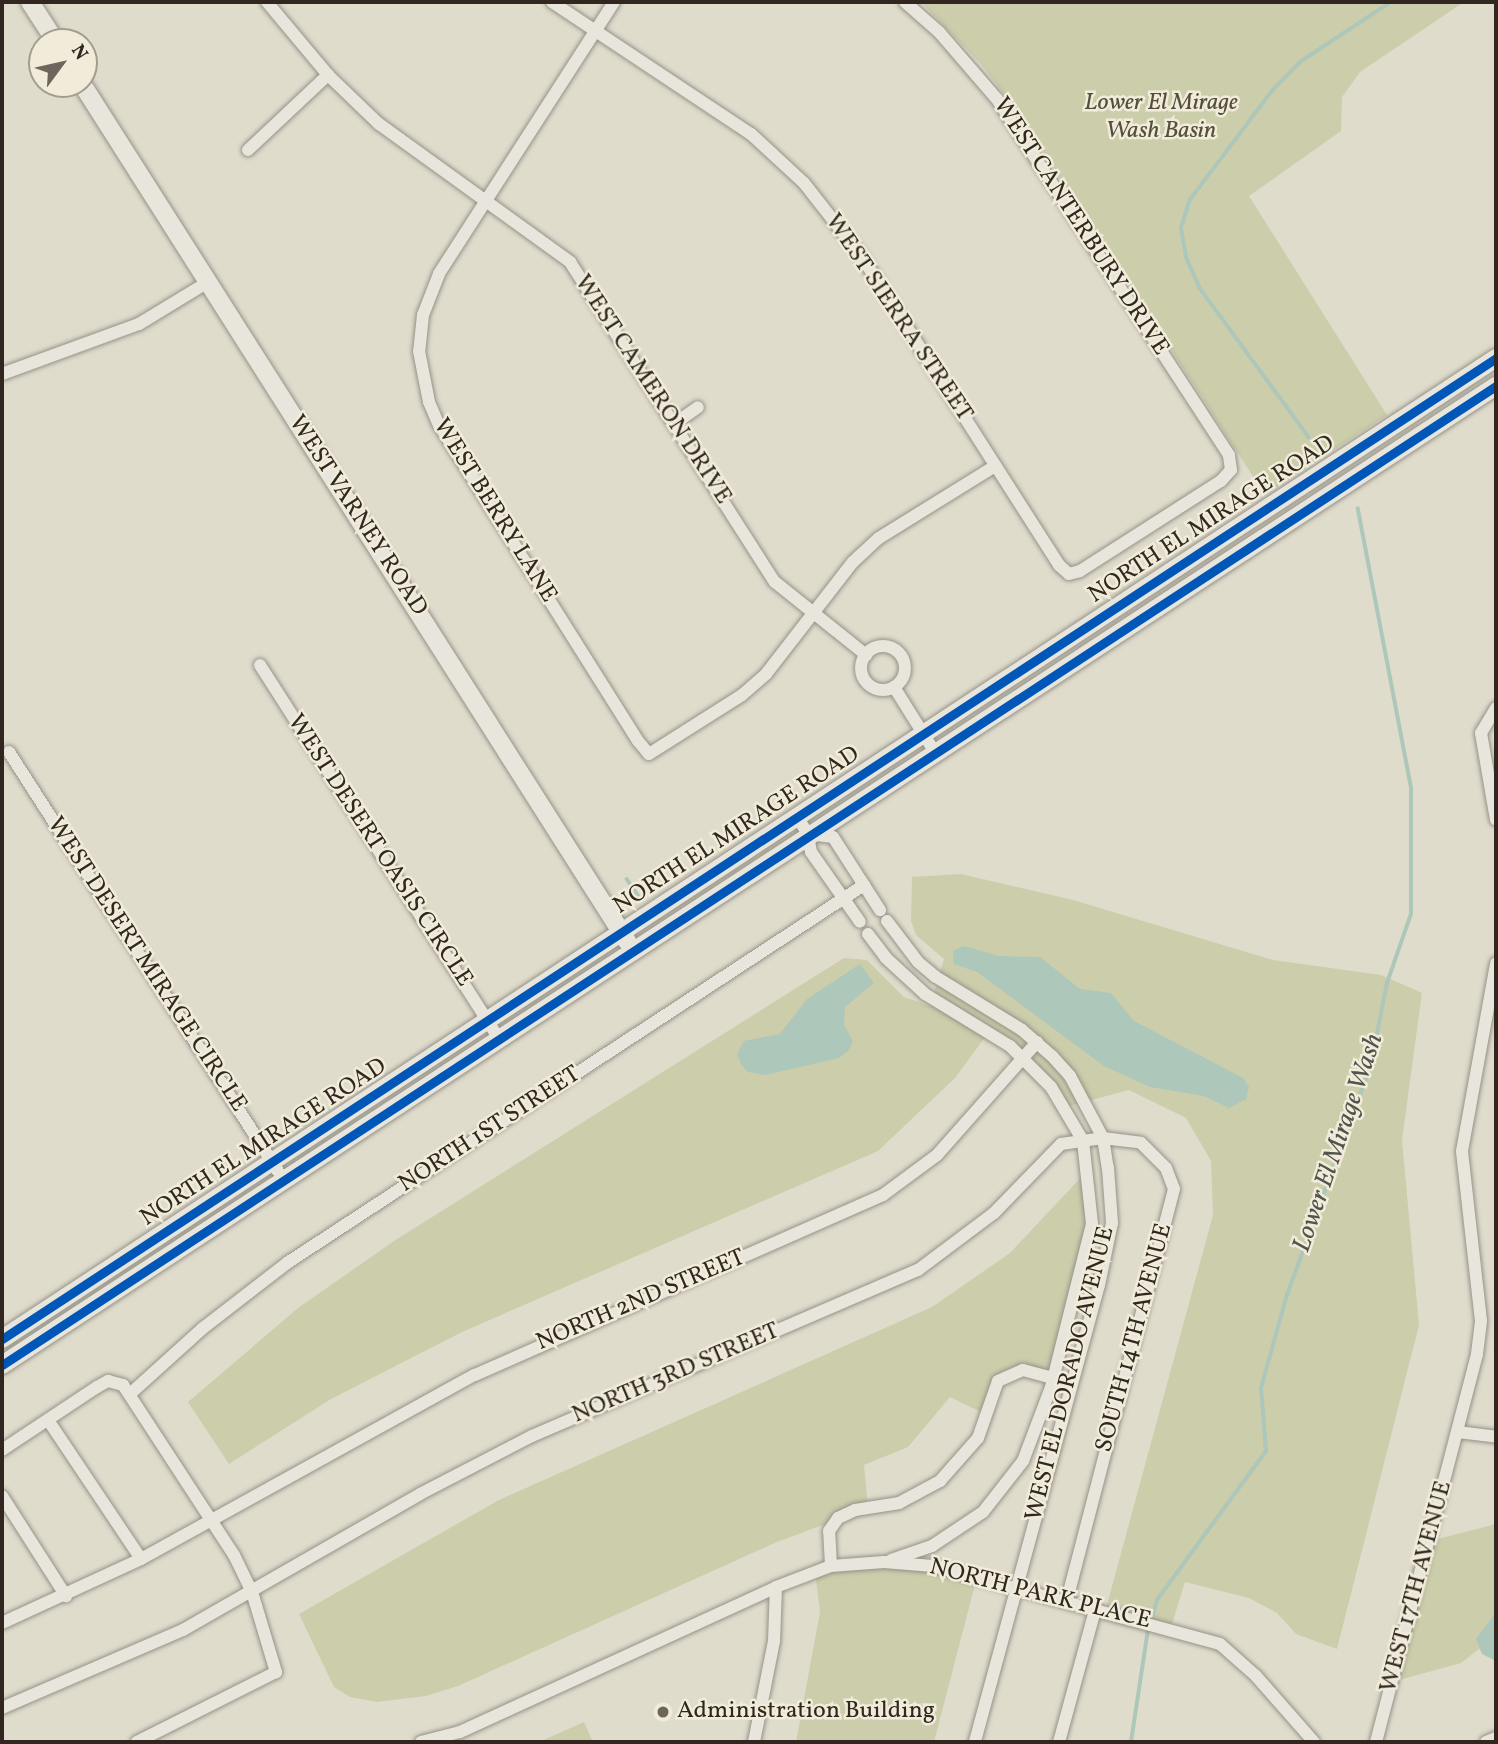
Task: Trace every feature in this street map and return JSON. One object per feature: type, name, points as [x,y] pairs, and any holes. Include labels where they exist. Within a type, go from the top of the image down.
[{"type":"main road","points":[[30,2],[47,28]]},
{"type":"main road","name":"WEST VARNEY ROAD","points":[[91,98],[632,949]]},
{"type":"main road","name":"NORTH EL MIRAGE ROAD","points":[[2,1339],[796,815],[1496,358]]},
{"type":"main road","name":"NORTH EL MIRAGE ROAD","points":[[2,1365],[934,751],[1496,386]]},
{"type":"street","name":"WEST CAMERON DRIVE","points":[[267,2],[328,75],[379,124],[570,262],[775,582],[866,655]]},
{"type":"street","name":"WEST SIERRA STREET","points":[[552,2],[740,127],[804,183],[862,257],[995,466],[1069,574]]},
{"type":"street","name":"WEST BERRY LANE","points":[[614,2],[439,274],[423,316],[419,351],[429,402],[649,754],[742,695],[766,674],[814,615]]},
{"type":"street","name":"WEST CANTERBURY DRIVE","points":[[905,2],[939,32],[996,98],[1229,454],[1231,470],[1222,481],[1069,574]]},
{"type":"street","points":[[248,150],[328,75]]},
{"type":"street","points":[[2,374],[139,324],[208,282]]},
{"type":"street","points":[[674,424],[698,407]]},
{"type":"street","points":[[814,615],[853,562],[880,538],[995,466]]},
{"type":"street","points":[[884,647],[901,657],[905,670],[894,687],[879,690],[866,683],[861,669],[866,655],[884,647]]},
{"type":"street","name":"WEST DESERT OASIS CIRCLE","points":[[260,665],[498,1037]]},
{"type":"street","points":[[894,687],[934,751]]},
{"type":"street","points":[[1496,708],[1481,733],[1496,820]]},
{"type":"street","name":"WEST DESERT MIRAGE CIRCLE","points":[[9,752],[283,1179]]},
{"type":"street","name":"WEST EL DORADO AVENUE","points":[[796,815],[808,834],[811,852],[841,899],[886,958],[925,994],[1024,1058],[1051,1087],[1083,1141],[1091,1224],[1053,1379],[1023,1461],[990,1505],[932,1546],[884,1562]]},
{"type":"street","name":"WEST EL DORADO AVENUE","points":[[808,834],[833,837],[883,915],[918,962],[1037,1042],[1070,1076],[1103,1138],[1112,1223],[975,1742]]},
{"type":"street","name":"NORTH 1ST STREET","points":[[130,1394],[203,1328],[287,1264],[864,885]]},
{"type":"street","name":"WEST 17TH AVENUE","points":[[1376,1742],[1458,1432],[1481,1321],[1462,1151],[1496,963]]},
{"type":"street","name":"NORTH 2ND STREET","points":[[2,1623],[66,1596],[141,1559],[475,1375],[883,1195],[937,1155],[1037,1042]]},
{"type":"street","name":"SOUTH 14TH AVENUE","points":[[1067,1600],[1174,1189],[1166,1168],[1141,1143],[1103,1138],[1083,1141]]},
{"type":"street","name":"NORTH 3RD STREET","points":[[2,1708],[124,1659],[252,1592],[420,1494],[532,1436],[918,1270],[969,1234],[1061,1144],[1083,1141]]},
{"type":"street","points":[[831,1566],[829,1531],[838,1518],[855,1510],[899,1503],[940,1481],[978,1438],[998,1381],[1023,1370],[1071,1382]]},
{"type":"street","points":[[2,1450],[108,1381],[124,1385],[211,1520],[252,1592],[276,1672],[137,1742]]},
{"type":"street","points":[[48,1420],[141,1559]]},
{"type":"street","points":[[1458,1432],[1496,1437]]},
{"type":"street","points":[[2,1496],[66,1596]]},
{"type":"street","name":"NORTH PARK PLACE","points":[[421,1742],[460,1732],[776,1587],[831,1566],[884,1562],[928,1565],[1016,1586],[1095,1610],[1169,1627],[1220,1644],[1236,1656],[1314,1742]]},
{"type":"street","points":[[754,1742],[774,1641],[776,1587]]},
{"type":"street","points":[[1059,1742],[1095,1610]]},
{"type":"street","points":[[1486,1742],[1496,1738]]},
{"type":"green space","name":"Lower El Mirage Wash Basin","points":[[921,2],[1464,2],[1360,72],[1342,97],[1341,131],[1249,196],[1387,415],[1265,495],[1017,111],[981,64]]},
{"type":"green space","points":[[961,874],[1073,900],[1273,960],[1381,975],[1422,993],[1402,1140],[1419,1325],[1337,1649],[1296,1634],[1277,1613],[1249,1598],[1185,1582],[1171,1627],[1105,1612],[1213,1215],[1211,1161],[1186,1118],[1129,1090],[1065,1107],[988,1033],[955,1078],[878,1151],[462,1332],[331,1399],[229,1464],[188,1402],[298,1308],[394,1241],[844,958],[867,960],[904,997],[930,1006],[944,959],[916,935],[911,921],[912,877]]},
{"type":"green space","points":[[1088,1170],[1092,1224],[1053,1379],[1023,1370],[1005,1375],[987,1415],[950,1397],[908,1447],[864,1465],[868,1508],[777,1542],[458,1686],[426,1696],[377,1702],[350,1697],[334,1687],[299,1614],[499,1500],[932,1307],[1010,1253]]},
{"type":"green space","points":[[1496,1524],[1496,1661],[1479,1649],[1461,1663],[1392,1682],[1430,1541]]},
{"type":"green space","points":[[884,1562],[977,1577],[934,1742],[796,1742],[820,1612],[815,1572]]},
{"type":"green space","points":[[584,1722],[593,1742],[539,1742]]},
{"type":"shaded area","points":[[964,946],[999,956],[1040,957],[1080,989],[1111,993],[1134,1021],[1243,1078],[1249,1087],[1246,1099],[1229,1108],[1204,1096],[1150,1087],[1104,1066],[977,972],[954,964],[953,951]]},
{"type":"shaded area","points":[[860,964],[874,983],[845,1007],[844,1024],[853,1042],[848,1051],[839,1058],[765,1075],[748,1072],[737,1054],[744,1041],[780,1034],[807,999]]},
{"type":"shaded area","points":[[1496,1612],[1496,1661],[1482,1654],[1476,1639]]},
{"type":"waterway","name":"Lower El Mirage Wash","points":[[1309,438],[1200,289],[1186,257],[1181,228],[1189,201],[1271,92],[1300,62],[1391,2]]},
{"type":"waterway","name":"Lower El Mirage Wash","points":[[1151,1621],[1157,1600],[1266,1451],[1261,1388],[1287,1295],[1371,1064],[1387,983],[1411,914],[1411,788],[1358,509]]},
{"type":"waterway","points":[[627,879],[641,900]]},
{"type":"waterway","name":"Lower El Mirage Wash","points":[[1131,1742],[1148,1629]]},
{"type":"cycle path","points":[[2,1339],[1496,358]]},
{"type":"cycle path","points":[[2,1365],[1496,386]]},
{"type":"place","name":"Administration Building","points":[[663,1712]]}]
